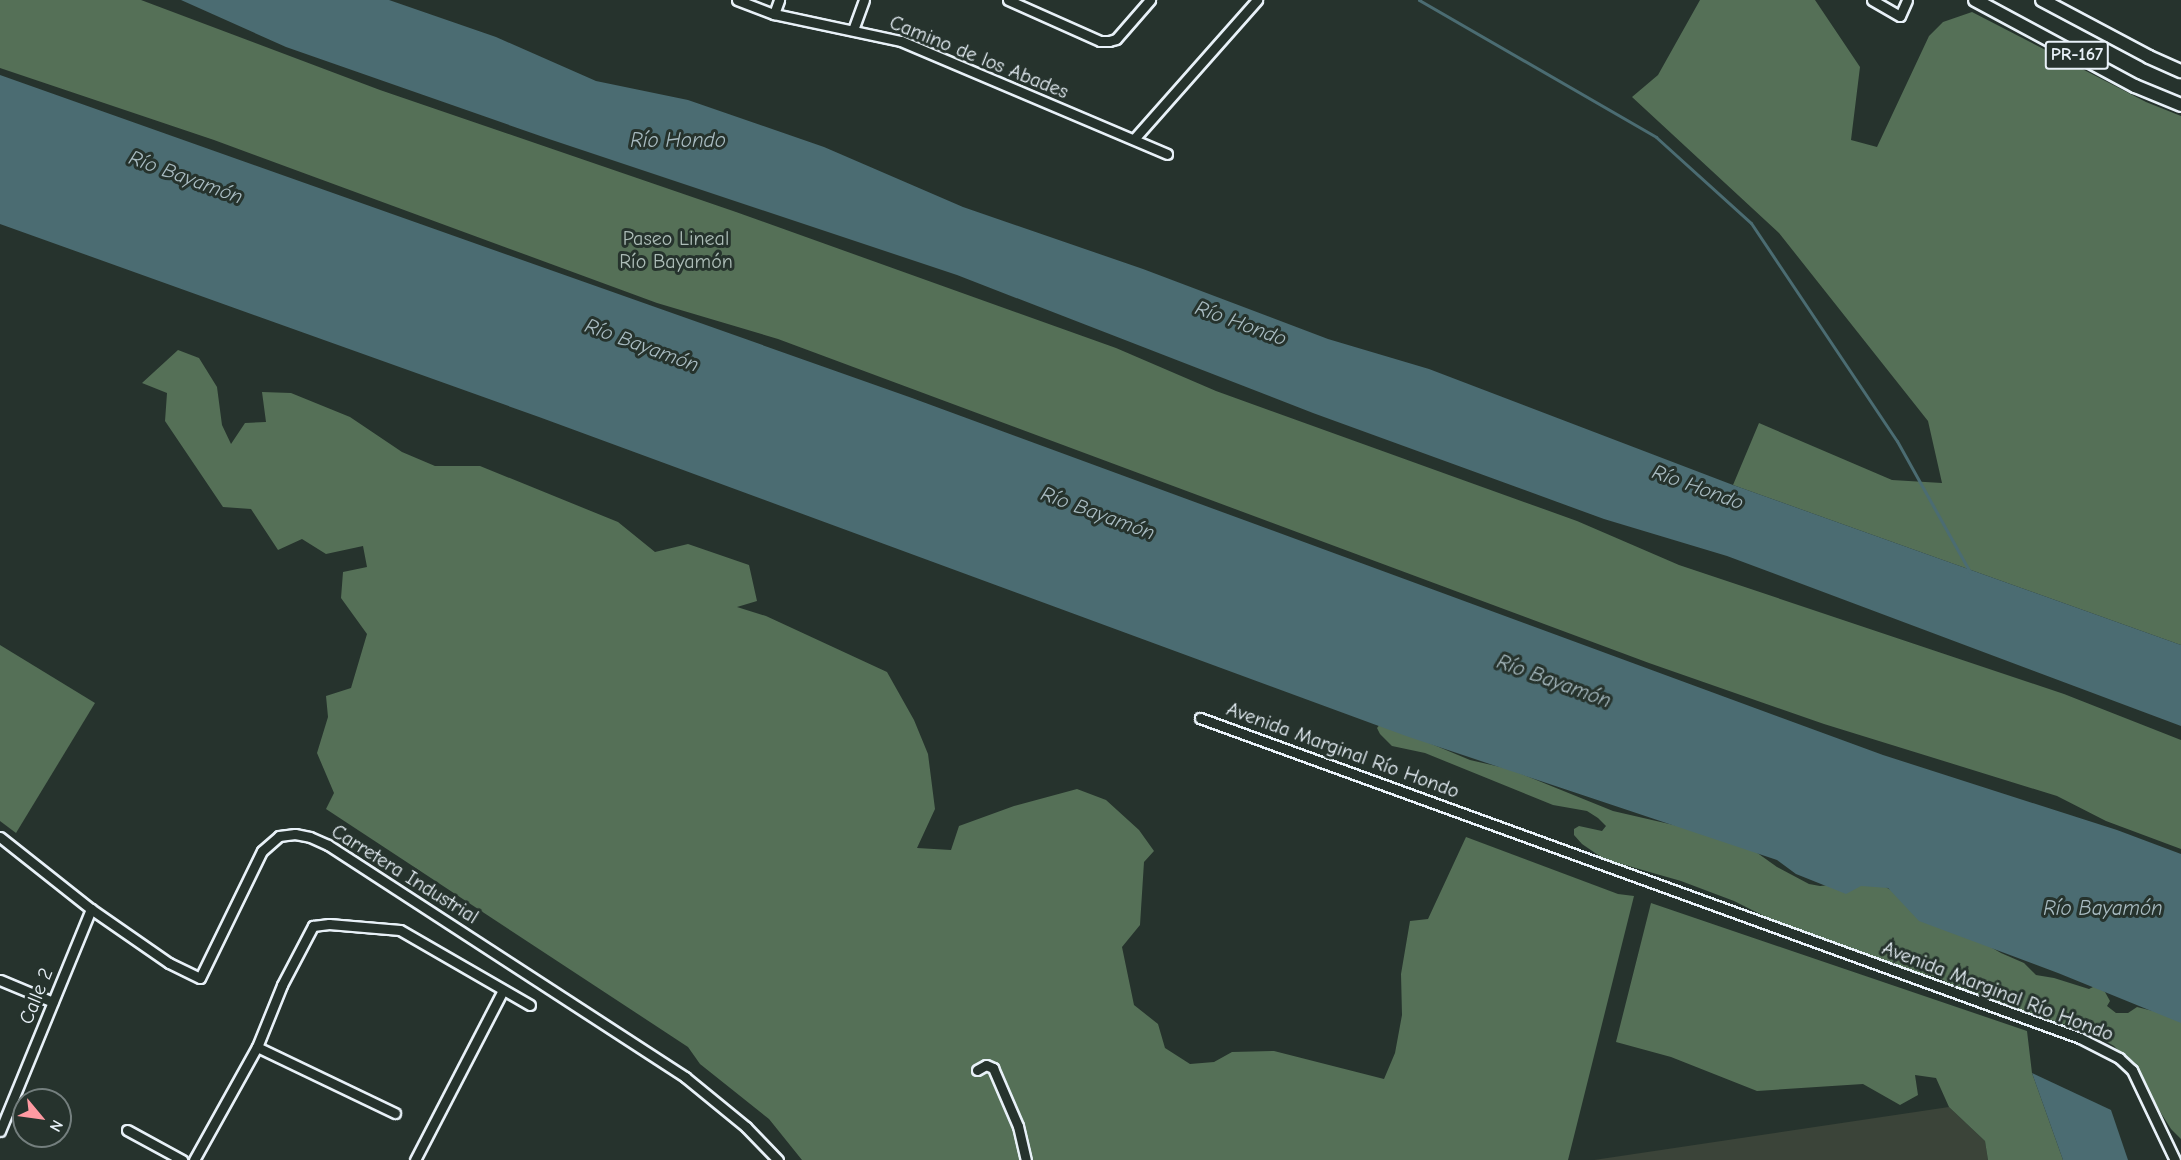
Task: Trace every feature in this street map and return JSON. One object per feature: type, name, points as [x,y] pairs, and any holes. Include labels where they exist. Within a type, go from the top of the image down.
[{"type":"main road","name":"PR-167","points":[[1975,0],[2135,86],[2181,105]]},
{"type":"main road","name":"PR-167","points":[[2042,0],[2149,57],[2181,71]]},
{"type":"street","name":"Camino de los Abades","points":[[737,0],[774,14],[901,41],[1167,154]]},
{"type":"street","points":[[774,14],[779,0]]},
{"type":"street","points":[[853,30],[864,0]]},
{"type":"street","points":[[1008,0],[1100,41],[1116,39],[1150,0]]},
{"type":"street","points":[[1134,139],[1257,0]]},
{"type":"street","points":[[1872,0],[1900,16],[1907,0]]},
{"type":"street","name":"Avenida Marginal Río Hondo","points":[[1200,718],[2080,1038],[2119,1058],[2137,1076],[2175,1160]]},
{"type":"street","name":"Carretera Industrial","points":[[0,837],[92,909],[169,963],[200,978],[262,850],[279,836],[295,834],[310,837],[328,845],[685,1077],[746,1127],[778,1160]]},
{"type":"street","name":"Calle 2","points":[[0,1131],[92,909]]},
{"type":"street","points":[[194,1160],[257,1047],[282,984],[313,926],[329,924],[400,930],[461,963],[530,1005]]},
{"type":"street","points":[[0,980],[53,1002]]},
{"type":"street","points":[[415,1160],[502,990]]},
{"type":"street","points":[[257,1047],[394,1113]]},
{"type":"street","points":[[977,1070],[986,1065],[993,1068],[1018,1126],[1026,1160]]},
{"type":"street","points":[[127,1130],[182,1160]]},
{"type":"shaded area","points":[[1949,1107],[1985,1141],[1988,1160],[1594,1160]]},
{"type":"green space","name":"Paseo Lineal Río Bayamón","points":[[0,0],[141,0],[380,90],[736,212],[1116,348],[1216,391],[1577,521],[1679,565],[2064,694],[2181,740],[2181,849],[2106,821],[2057,796],[1824,724],[1649,663],[778,339],[657,303],[214,140],[0,68]]},
{"type":"green space","points":[[1700,0],[1815,0],[1860,67],[1851,140],[1877,147],[1929,36],[1943,22],[1972,12],[2146,102],[2181,116],[2181,645],[1733,485],[1759,423],[1892,480],[1942,483],[1928,421],[1779,233],[1632,97],[1658,75]]},
{"type":"green space","points":[[178,350],[199,358],[217,387],[222,425],[231,444],[245,423],[266,422],[262,392],[291,393],[350,417],[402,452],[435,466],[480,466],[618,522],[655,552],[688,544],[749,565],[757,601],[737,607],[766,616],[887,672],[914,720],[928,754],[935,809],[917,848],[951,850],[959,826],[1014,806],[1077,789],[1106,800],[1139,830],[1154,851],[1144,862],[1140,925],[1122,947],[1134,1005],[1158,1024],[1165,1048],[1190,1064],[1214,1062],[1232,1052],[1274,1051],[1384,1079],[1395,1053],[1402,1015],[1401,974],[1410,921],[1428,919],[1466,837],[1618,894],[1634,896],[1568,1160],[802,1160],[769,1119],[700,1064],[688,1047],[326,809],[334,793],[317,753],[328,717],[326,696],[351,688],[367,634],[341,598],[343,572],[367,567],[363,546],[326,554],[302,539],[278,550],[251,509],[223,507],[165,421],[167,393],[142,383]]},
{"type":"green space","points":[[0,645],[95,703],[16,833],[0,821]]},
{"type":"green space","points":[[1381,723],[1470,760],[1509,769],[1613,811],[1678,826],[1756,852],[1777,867],[1809,884],[1820,886],[1875,881],[2001,953],[2024,963],[2036,975],[2089,989],[2095,986],[2105,992],[2110,1001],[2107,1006],[2116,1013],[2128,1013],[2137,1007],[2181,1018],[2181,1139],[2171,1129],[2127,1059],[2114,1046],[2093,1034],[1965,991],[1937,977],[1900,969],[1843,945],[1772,920],[1734,901],[1681,881],[1604,859],[1582,844],[1574,835],[1574,829],[1579,826],[1602,831],[1606,826],[1587,811],[1553,805],[1425,753],[1392,746],[1377,728]]},
{"type":"green space","points":[[1651,903],[2027,1031],[2032,1073],[2063,1160],[1988,1160],[1985,1141],[1949,1107],[1936,1078],[1915,1075],[1918,1095],[1900,1105],[1863,1084],[1757,1091],[1671,1057],[1616,1042]]},
{"type":"water","name":"Río Hondo","points":[[181,0],[389,0],[496,37],[596,81],[688,100],[824,147],[963,207],[1143,269],[1328,339],[1429,369],[1733,485],[2181,645],[2181,726],[1727,556],[1604,519],[1313,413],[957,275],[549,139],[286,47]]},
{"type":"water","name":"Río Bayamón","points":[[0,75],[912,398],[1883,755],[2117,830],[2181,854],[2181,1023],[2058,973],[1919,921],[1888,888],[1861,886],[1846,894],[1796,874],[1777,860],[1406,736],[539,417],[0,224]]},
{"type":"water","points":[[2032,1073],[2111,1110],[2128,1160],[2063,1160]]},
{"type":"waterway","points":[[1419,0],[1656,137],[1751,223],[1897,441],[1970,572]]}]
